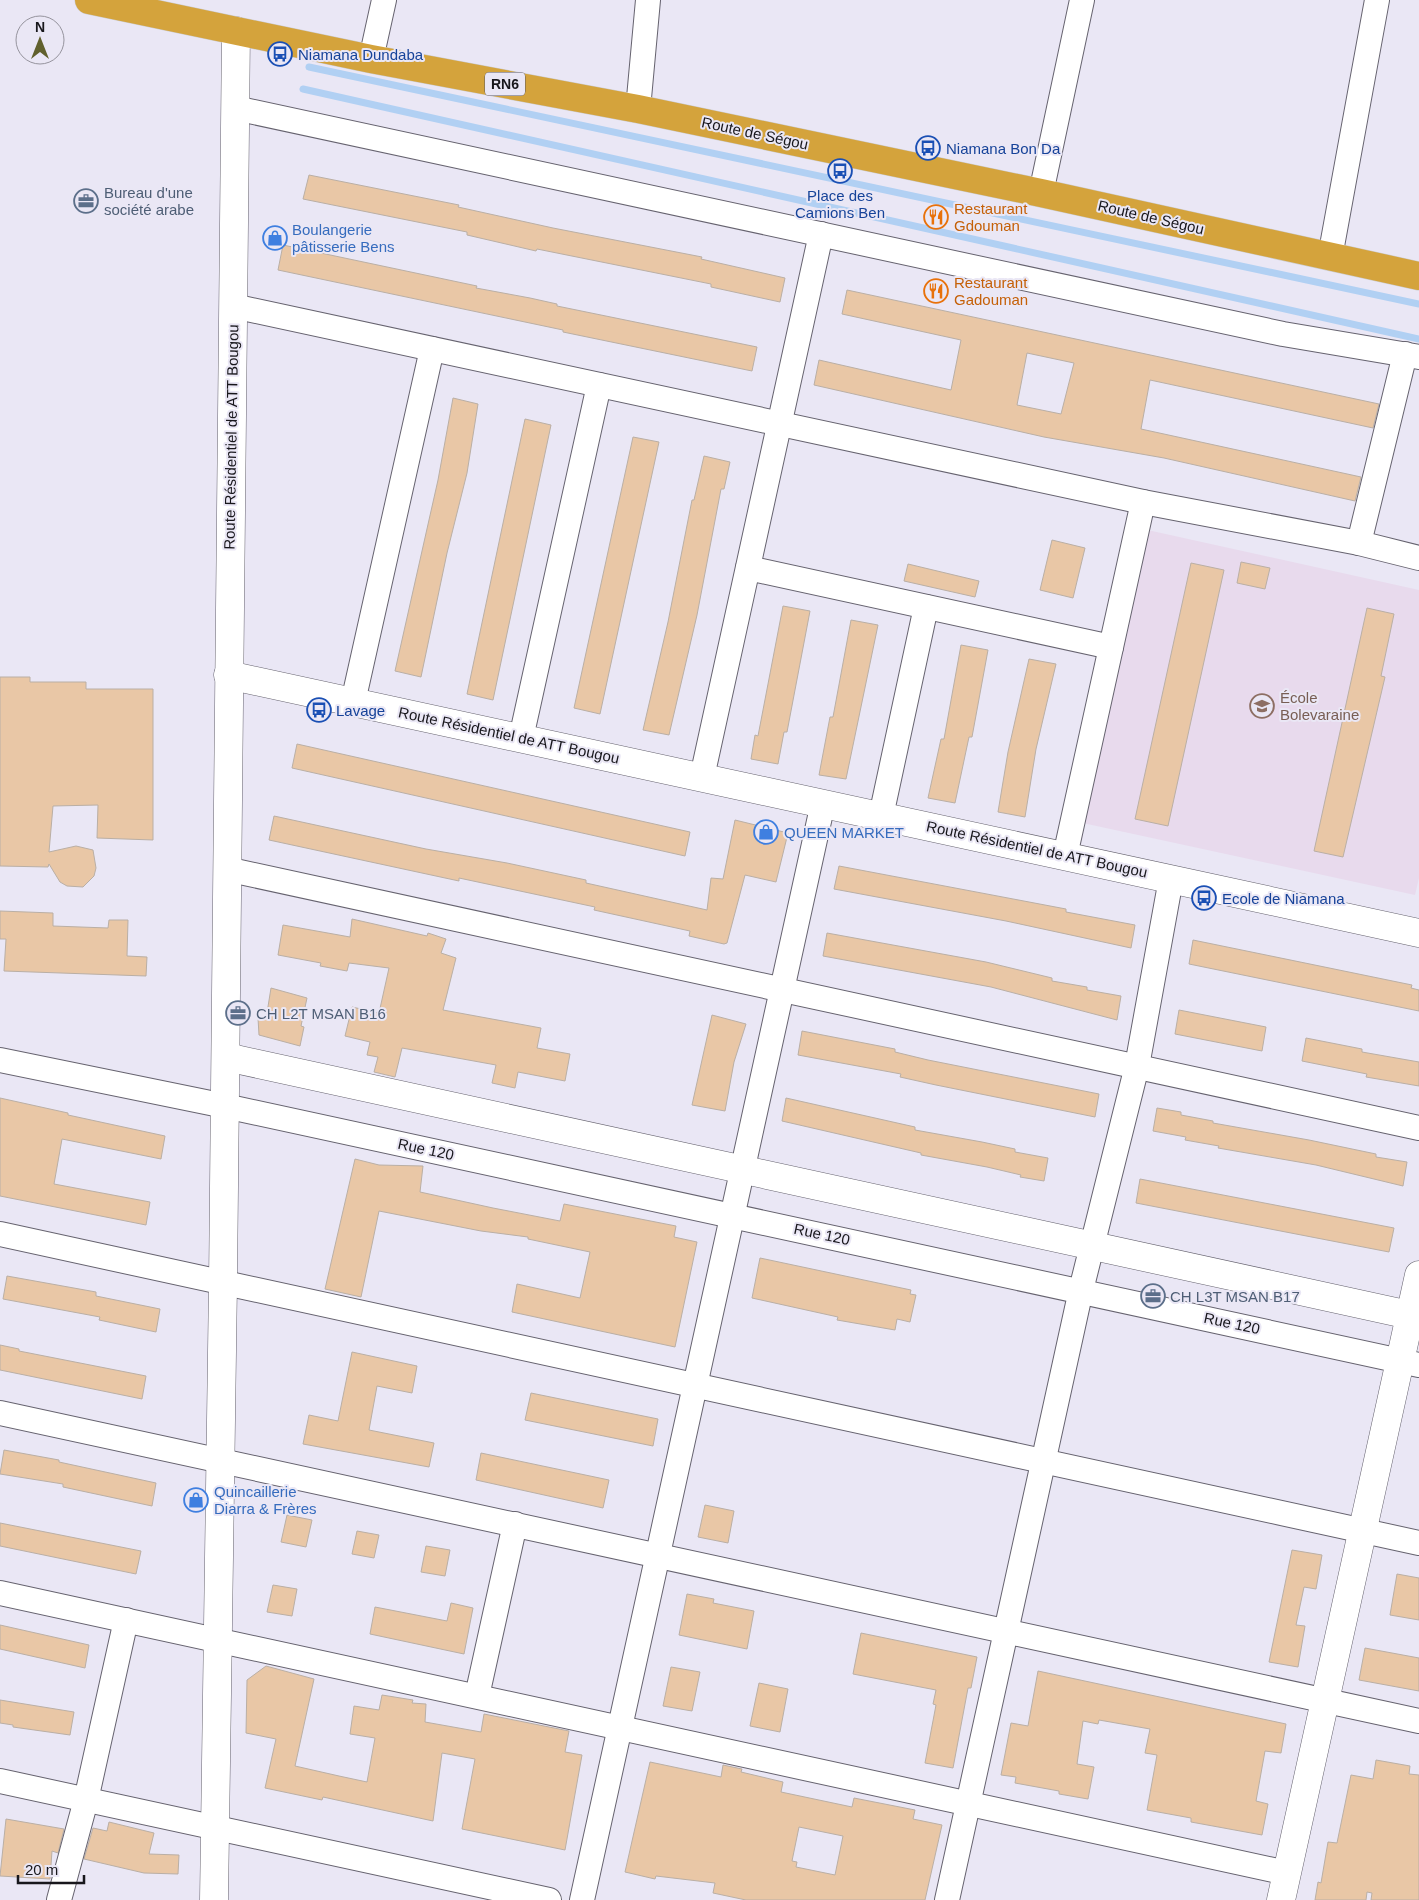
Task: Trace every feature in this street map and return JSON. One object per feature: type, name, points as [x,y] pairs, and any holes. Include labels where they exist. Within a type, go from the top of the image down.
[{"type":"highway","name":"Route de Ségou","points":[[89,0],[371,59],[638,109],[1042,193],[1330,258],[1419,276]]},
{"type":"street","points":[[371,59],[384,0]]},
{"type":"street","points":[[638,109],[648,0]]},
{"type":"street","points":[[1042,193],[1082,0]]},
{"type":"street","points":[[1330,258],[1378,0]]},
{"type":"street","name":"Route Résidentiel de ATT Bougou","points":[[236,30],[228,675],[1419,933]]},
{"type":"street","points":[[235,108],[1283,334],[1412,356],[1359,543]]},
{"type":"street","points":[[702,777],[821,234]]},
{"type":"street","points":[[232,306],[1143,502],[1359,543],[1419,558]]},
{"type":"street","points":[[353,702],[432,349]]},
{"type":"street","points":[[521,738],[599,385]]},
{"type":"street","points":[[1065,856],[1143,502]]},
{"type":"street","points":[[748,568],[1111,647]]},
{"type":"street","points":[[881,816],[926,607]]},
{"type":"street","points":[[214,1900],[226,1057],[228,675]]},
{"type":"street","points":[[582,1900],[822,803]]},
{"type":"street","points":[[226,869],[1419,1128]]},
{"type":"street","points":[[947,1900],[1081,1290],[1137,1066],[1171,879]]},
{"type":"street","points":[[226,1057],[1093,1244],[1415,1316]]},
{"type":"street","name":"Rue 120","points":[[0,1060],[732,1214],[1410,1363]]},
{"type":"street","points":[[0,1234],[1419,1543]]},
{"type":"street","points":[[1281,1900],[1364,1531],[1410,1363],[1419,1276]]},
{"type":"street","points":[[0,1413],[1419,1721]]},
{"type":"street","points":[[477,1696],[515,1524]]},
{"type":"street","points":[[0,1592],[1287,1872]]},
{"type":"street","points":[[59,1900],[86,1800],[126,1620]]},
{"type":"street","points":[[0,1781],[548,1900]]},
{"type":"shaded area","name":"École Bolevaraine","points":[[1143,529],[1419,590],[1419,878],[1415,895],[1078,822]]},
{"type":"building","points":[[309,175],[459,205],[458,207],[553,228],[702,257],[701,259],[785,278],[780,302],[711,287],[711,284],[537,249],[536,251],[467,235],[467,232],[303,199]]},
{"type":"building","points":[[283,245],[477,286],[476,288],[557,304],[557,306],[757,347],[752,371],[278,270]]},
{"type":"building","points":[[847,290],[1379,404],[1373,428],[1150,380],[1141,429],[1361,477],[1355,501],[1164,458],[1044,437],[814,385],[819,360],[951,390],[961,340],[842,314]],"holes":[[[1027,353],[1074,363],[1061,414],[1017,405]]]},
{"type":"building","points":[[453,398],[478,404],[467,473],[447,553],[421,677],[395,671],[438,480]]},
{"type":"building","points":[[525,419],[551,425],[493,700],[467,694]]},
{"type":"building","points":[[633,437],[659,442],[600,714],[574,708]]},
{"type":"building","points":[[704,456],[730,462],[724,489],[721,489],[697,615],[669,735],[643,730],[668,622],[692,500],[694,500]]},
{"type":"building","points":[[1052,540],[1085,548],[1073,598],[1040,590]]},
{"type":"building","points":[[1241,562],[1270,568],[1265,589],[1237,583]]},
{"type":"building","points":[[1191,563],[1224,570],[1168,826],[1135,819]]},
{"type":"building","points":[[908,564],[979,581],[975,597],[904,581]]},
{"type":"building","points":[[783,606],[810,611],[787,732],[784,732],[778,764],[751,759],[755,735],[758,736]]},
{"type":"building","points":[[1367,608],[1394,614],[1381,676],[1385,677],[1343,857],[1314,851]]},
{"type":"building","points":[[851,620],[878,625],[846,779],[819,775],[830,717],[833,717]]},
{"type":"building","points":[[961,645],[988,650],[972,737],[969,737],[955,803],[928,798],[941,739],[944,739]]},
{"type":"building","points":[[1029,659],[1056,664],[1036,749],[1025,817],[998,812],[1008,752]]},
{"type":"building","points":[[0,677],[30,677],[30,682],[86,682],[86,689],[153,689],[153,840],[97,838],[98,805],[53,806],[49,852],[76,846],[93,850],[96,868],[94,876],[83,887],[67,886],[60,882],[49,864],[48,867],[0,866]]},
{"type":"building","points":[[297,744],[690,832],[685,856],[292,768]]},
{"type":"building","points":[[274,816],[426,849],[507,863],[586,880],[586,883],[707,910],[711,878],[723,879],[735,820],[788,833],[776,882],[745,875],[727,943],[724,944],[689,936],[690,931],[594,910],[595,907],[459,878],[459,881],[269,840]]},
{"type":"building","points":[[839,866],[1066,909],[1066,912],[1135,925],[1131,948],[1006,921],[834,889]]},
{"type":"building","points":[[0,911],[53,913],[53,926],[108,928],[109,920],[128,920],[127,956],[147,957],[146,976],[4,971],[6,939],[0,939]]},
{"type":"building","points":[[352,919],[427,936],[428,933],[446,939],[441,953],[456,958],[443,1010],[541,1028],[537,1048],[570,1054],[565,1081],[518,1072],[515,1088],[492,1083],[496,1065],[402,1048],[395,1077],[374,1072],[378,1057],[367,1055],[370,1042],[345,1036],[352,1007],[379,1013],[389,968],[349,963],[347,971],[320,966],[321,963],[278,955],[283,925],[350,937]]},
{"type":"building","points":[[827,933],[986,962],[1052,978],[1052,981],[1087,987],[1087,990],[1121,996],[1117,1020],[991,987],[823,956]]},
{"type":"building","points":[[1193,940],[1412,985],[1411,988],[1419,990],[1419,1011],[1189,964]]},
{"type":"building","points":[[271,988],[307,998],[301,1026],[304,1027],[300,1046],[259,1035],[258,1018],[266,1019]]},
{"type":"building","points":[[1179,1010],[1266,1027],[1262,1051],[1175,1034]]},
{"type":"building","points":[[712,1015],[746,1024],[734,1062],[725,1111],[692,1105]]},
{"type":"building","points":[[802,1031],[895,1049],[895,1052],[928,1060],[1099,1094],[1095,1117],[936,1085],[900,1077],[901,1074],[798,1055]]},
{"type":"building","points":[[1306,1038],[1362,1049],[1362,1052],[1419,1062],[1419,1086],[1366,1077],[1367,1074],[1302,1061]]},
{"type":"building","points":[[0,1098],[165,1136],[161,1159],[62,1139],[54,1184],[150,1202],[146,1225],[0,1196]]},
{"type":"building","points":[[786,1098],[915,1127],[915,1130],[982,1142],[1015,1149],[1015,1152],[1048,1158],[1044,1181],[1020,1177],[1021,1175],[987,1167],[921,1155],[921,1153],[782,1121]]},
{"type":"building","points":[[1157,1108],[1181,1112],[1181,1115],[1213,1121],[1213,1123],[1309,1140],[1376,1154],[1376,1157],[1407,1162],[1403,1186],[1316,1165],[1218,1148],[1219,1146],[1185,1140],[1186,1137],[1153,1131]]},
{"type":"building","points":[[355,1159],[379,1165],[423,1166],[420,1192],[493,1208],[560,1221],[564,1204],[676,1226],[674,1237],[697,1242],[675,1347],[512,1312],[517,1284],[580,1298],[590,1252],[528,1239],[528,1237],[481,1231],[379,1211],[361,1297],[325,1289]]},
{"type":"building","points":[[1140,1179],[1394,1228],[1389,1252],[1136,1203]]},
{"type":"building","points":[[760,1258],[911,1290],[910,1294],[916,1295],[910,1322],[897,1319],[895,1330],[837,1320],[838,1317],[752,1298]]},
{"type":"building","points":[[7,1276],[96,1292],[96,1296],[160,1309],[156,1332],[99,1320],[100,1317],[3,1299]]},
{"type":"building","points":[[0,1345],[19,1349],[19,1351],[146,1376],[142,1399],[0,1370]]},
{"type":"building","points":[[352,1352],[417,1366],[412,1393],[377,1386],[369,1430],[434,1443],[429,1467],[303,1444],[309,1415],[338,1421]]},
{"type":"building","points":[[531,1393],[658,1419],[653,1446],[525,1420]]},
{"type":"building","points":[[4,1450],[59,1460],[59,1462],[156,1483],[152,1506],[63,1487],[63,1484],[0,1474]]},
{"type":"building","points":[[481,1453],[609,1480],[603,1508],[476,1480]]},
{"type":"building","points":[[705,1505],[734,1511],[728,1543],[698,1537]]},
{"type":"building","points":[[287,1515],[312,1520],[306,1547],[281,1542]]},
{"type":"building","points":[[0,1523],[141,1551],[136,1574],[0,1546]]},
{"type":"building","points":[[357,1531],[379,1535],[374,1558],[352,1554]]},
{"type":"building","points":[[426,1546],[450,1550],[445,1576],[421,1572]]},
{"type":"building","points":[[1292,1550],[1322,1555],[1316,1589],[1304,1587],[1296,1625],[1305,1626],[1298,1667],[1269,1662]]},
{"type":"building","points":[[1397,1574],[1419,1578],[1419,1620],[1390,1615]]},
{"type":"building","points":[[273,1585],[297,1589],[292,1616],[267,1612]]},
{"type":"building","points":[[687,1594],[714,1599],[713,1603],[754,1611],[747,1649],[679,1635]]},
{"type":"building","points":[[451,1603],[473,1608],[464,1654],[370,1634],[375,1607],[447,1621]]},
{"type":"building","points":[[0,1625],[89,1645],[85,1668],[0,1649]]},
{"type":"building","points":[[861,1633],[977,1657],[971,1688],[968,1688],[953,1768],[925,1763],[936,1705],[933,1704],[936,1690],[853,1674]]},
{"type":"building","points":[[1365,1648],[1419,1658],[1419,1691],[1359,1680]]},
{"type":"building","points":[[266,1666],[314,1679],[295,1766],[339,1776],[367,1782],[375,1738],[350,1734],[354,1706],[379,1710],[382,1695],[413,1700],[412,1703],[426,1704],[425,1722],[481,1732],[484,1714],[569,1731],[565,1752],[582,1755],[565,1850],[462,1829],[475,1759],[442,1753],[433,1821],[323,1797],[322,1800],[265,1788],[276,1739],[246,1733],[247,1680]]},
{"type":"building","points":[[671,1667],[700,1672],[692,1711],[663,1706]]},
{"type":"building","points":[[1038,1671],[1286,1724],[1281,1753],[1265,1751],[1256,1801],[1268,1804],[1262,1835],[1191,1822],[1191,1818],[1147,1810],[1157,1755],[1145,1753],[1150,1729],[1099,1720],[1098,1724],[1083,1721],[1077,1764],[1094,1767],[1088,1799],[1059,1794],[1059,1791],[1015,1783],[1016,1777],[1001,1775],[1011,1723],[1028,1726]]},
{"type":"building","points":[[759,1683],[788,1689],[780,1732],[750,1726]]},
{"type":"building","points":[[0,1700],[74,1712],[70,1735],[13,1727],[13,1725],[0,1723]]},
{"type":"building","points":[[1376,1760],[1410,1766],[1409,1774],[1419,1775],[1419,1900],[1371,1900],[1372,1893],[1367,1892],[1366,1900],[1315,1900],[1318,1882],[1321,1883],[1328,1842],[1337,1843],[1351,1775],[1373,1779]]},
{"type":"building","points":[[650,1762],[721,1777],[723,1765],[742,1769],[741,1772],[783,1782],[781,1792],[852,1807],[854,1798],[915,1810],[913,1819],[942,1825],[925,1900],[746,1900],[713,1893],[715,1883],[656,1876],[655,1879],[625,1872]],"holes":[[[799,1827],[843,1836],[835,1875],[796,1867],[797,1862],[792,1861]]]},
{"type":"building","points":[[6,1819],[64,1829],[58,1853],[52,1851],[50,1879],[0,1876]]},
{"type":"building","points":[[109,1822],[154,1833],[149,1854],[179,1855],[178,1874],[144,1873],[84,1859],[93,1828],[107,1831]]},
{"type":"waterway","points":[[309,67],[1419,304]]},
{"type":"waterway","points":[[303,89],[1419,339]]},
{"type":"place","name":"Niamana Dundaba","points":[[280,54]]},
{"type":"place","name":"Niamana Bon Da","points":[[928,148]]},
{"type":"place","name":"Place des Camions Ben","points":[[840,171]]},
{"type":"place","name":"Bureau d'une société arabe","points":[[86,201]]},
{"type":"place","name":"Restaurant Gdouman","points":[[936,217]]},
{"type":"place","name":"Boulangerie pâtisserie Bens","points":[[275,238]]},
{"type":"place","name":"Restaurant Gadouman","points":[[936,291]]},
{"type":"place","name":"École Bolevaraine","points":[[1262,706]]},
{"type":"place","name":"Lavage","points":[[319,710]]},
{"type":"place","name":"QUEEN MARKET","points":[[766,832]]},
{"type":"place","name":"Ecole de Niamana","points":[[1204,898]]},
{"type":"place","name":"CH L2T MSAN B16","points":[[238,1013]]},
{"type":"place","name":"CH L3T MSAN B17","points":[[1153,1296]]},
{"type":"place","name":"Quincaillerie Diarra & Frères","points":[[196,1500]]}]
